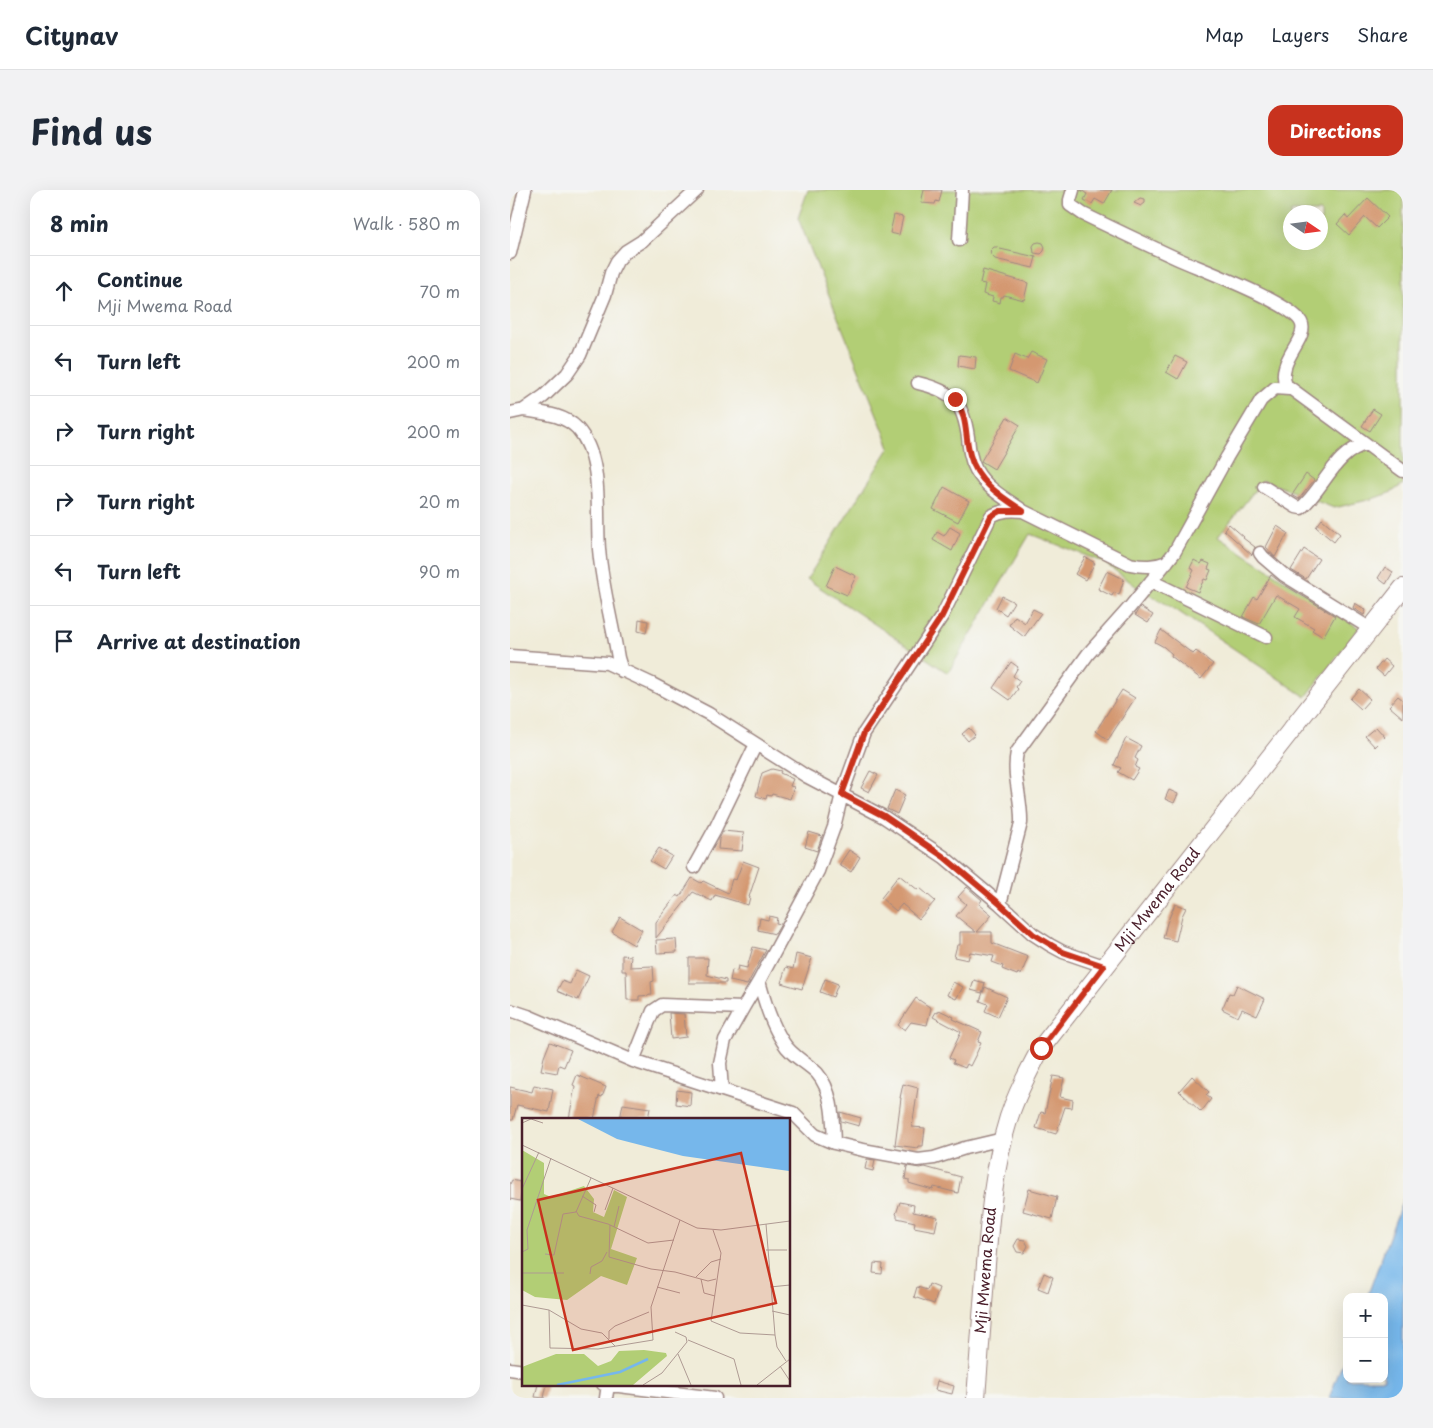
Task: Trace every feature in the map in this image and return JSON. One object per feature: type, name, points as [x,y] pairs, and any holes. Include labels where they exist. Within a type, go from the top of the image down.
[{"type":"main road","name":"Mji Mwema Road","points":[[976,1398],[989,1220],[994,1181],[1009,1116],[1022,1084],[1041,1048],[1403,588]]},
{"type":"street","points":[[510,253],[525,190]]},
{"type":"street","points":[[524,410],[544,396],[567,374],[580,355],[605,296],[611,273],[617,261],[642,241],[697,190]]},
{"type":"street","points":[[959,240],[962,190]]},
{"type":"street","points":[[1073,190],[1070,205],[1083,214],[1178,259],[1238,284],[1291,312],[1300,320],[1301,332],[1286,362],[1283,375],[1289,389],[1403,471]]},
{"type":"street","points":[[918,383],[938,388],[955,399],[962,409],[966,423],[970,456],[977,472],[991,489],[1023,511],[1130,564],[1144,567],[1157,566],[1167,562]]},
{"type":"street","points":[[1000,904],[1021,823],[1015,761],[1017,752],[1088,654],[1174,553],[1226,457],[1261,400],[1275,388],[1289,389]]},
{"type":"street","points":[[510,413],[524,410],[567,420],[578,429],[592,457],[596,475],[599,550],[618,658],[622,671]]},
{"type":"street","points":[[1264,487],[1296,507],[1301,508],[1345,454],[1358,446],[1366,444]]},
{"type":"street","points":[[722,1090],[720,1064],[725,1040],[818,871],[834,827],[842,794],[864,733],[942,616],[991,516],[1000,511],[1023,511]]},
{"type":"street","points":[[1260,553],[1284,575],[1371,629]]},
{"type":"street","points":[[1151,582],[1266,637]]},
{"type":"street","points":[[510,656],[607,663],[675,696],[806,776],[884,816],[944,857],[1033,934],[1063,952],[1104,966]]},
{"type":"street","points":[[694,867],[716,829],[756,744]]},
{"type":"street","points":[[759,981],[766,1008],[783,1043],[794,1056],[817,1074],[824,1085],[832,1113],[834,1143]]},
{"type":"street","points":[[633,1061],[653,1011],[662,1005],[743,1008]]},
{"type":"street","points":[[510,1010],[633,1061],[793,1113],[815,1135],[834,1143],[918,1160],[934,1158],[1003,1139]]},
{"type":"street","points":[[606,1389],[715,1398]]},
{"type":"green space","points":[[808,190],[1403,190],[1403,484],[1392,492],[1372,499],[1334,508],[1263,480],[1218,537],[1359,628],[1306,697],[1173,608],[1137,587],[1105,563],[1030,534],[948,673],[807,579],[890,447],[798,218]]},
{"type":"water","points":[[1403,1199],[1403,1398],[1329,1398],[1343,1361],[1343,1383],[1388,1383],[1388,1293],[1368,1293]]},
{"type":"building","points":[[924,190],[942,190],[939,202],[936,201],[935,204],[921,203]]},
{"type":"building","points":[[1081,190],[1112,190],[1104,204],[1095,199],[1092,204],[1084,200],[1087,194]]},
{"type":"building","points":[[1140,198],[1145,199],[1145,203],[1141,206],[1134,203]]},
{"type":"building","points":[[1368,198],[1388,217],[1377,228],[1365,217],[1349,235],[1337,224],[1345,215],[1348,219]]},
{"type":"building","points":[[894,215],[903,217],[899,235],[890,233]]},
{"type":"building","points":[[1039,242],[1043,243],[1045,247],[1041,254],[1034,253],[1033,246]]},
{"type":"building","points":[[994,247],[1036,257],[1033,268],[995,259],[990,251]]},
{"type":"building","points":[[983,270],[1028,283],[1024,300],[1004,295],[1001,297],[1000,303],[992,301],[993,297],[983,294],[985,284],[980,283]]},
{"type":"building","points":[[1031,352],[1047,359],[1037,383],[1009,371],[1015,354],[1027,359]]},
{"type":"building","points":[[959,355],[976,357],[975,369],[958,366]]},
{"type":"building","points":[[1175,356],[1187,362],[1178,379],[1166,372]]},
{"type":"building","points":[[1373,409],[1381,414],[1370,431],[1362,426]]},
{"type":"building","points":[[1007,417],[1020,425],[994,469],[981,461]]},
{"type":"building","points":[[1306,474],[1314,480],[1299,499],[1292,495]]},
{"type":"building","points":[[944,487],[969,501],[958,522],[933,509]]},
{"type":"building","points":[[1322,519],[1340,534],[1334,542],[1316,527]]},
{"type":"building","points":[[1229,524],[1255,547],[1252,555],[1224,530]]},
{"type":"building","points":[[1277,526],[1288,533],[1275,557],[1266,547]]},
{"type":"building","points":[[950,527],[960,533],[952,551],[933,540],[937,532],[944,536]]},
{"type":"building","points":[[1304,549],[1319,559],[1306,579],[1291,570]]},
{"type":"building","points":[[1085,557],[1095,563],[1085,580],[1075,574]]},
{"type":"building","points":[[1194,560],[1201,564],[1203,561],[1210,564],[1208,569],[1211,570],[1207,580],[1204,579],[1198,592],[1186,587],[1194,570],[1190,568]]},
{"type":"building","points":[[835,566],[856,576],[847,595],[826,586]]},
{"type":"building","points":[[1385,567],[1393,572],[1386,584],[1378,578]]},
{"type":"building","points":[[1107,571],[1124,579],[1119,595],[1114,592],[1112,596],[1098,589]]},
{"type":"building","points":[[1271,575],[1335,616],[1323,637],[1312,630],[1314,628],[1295,617],[1300,609],[1276,595],[1259,624],[1243,617],[1254,597],[1257,599]]},
{"type":"building","points":[[1002,596],[1014,602],[1006,615],[996,608]]},
{"type":"building","points":[[1355,603],[1366,610],[1364,615],[1353,608]]},
{"type":"building","points":[[1140,607],[1153,615],[1148,623],[1135,615]]},
{"type":"building","points":[[1033,609],[1041,613],[1024,637],[1009,625],[1015,616],[1025,623]]},
{"type":"building","points":[[639,619],[648,621],[646,633],[638,631]]},
{"type":"building","points":[[1161,630],[1193,654],[1196,651],[1213,664],[1201,679],[1171,656],[1172,654],[1164,647],[1155,642]]},
{"type":"building","points":[[1384,659],[1392,666],[1384,676],[1376,669]]},
{"type":"building","points":[[1011,662],[1018,667],[1013,676],[1020,681],[1016,687],[1018,689],[1010,700],[993,688]]},
{"type":"building","points":[[1359,689],[1370,699],[1361,709],[1350,699]]},
{"type":"building","points":[[1122,690],[1135,698],[1108,740],[1096,731]]},
{"type":"building","points":[[1398,696],[1403,700],[1403,718],[1389,706]]},
{"type":"building","points":[[1376,727],[1385,737],[1375,747],[1365,736]]},
{"type":"building","points":[[969,728],[975,735],[968,741],[962,734]]},
{"type":"building","points":[[1126,738],[1141,746],[1135,758],[1138,760],[1135,767],[1139,769],[1132,780],[1118,772],[1121,768],[1114,765]]},
{"type":"building","points":[[772,769],[781,771],[780,773],[793,779],[790,786],[794,787],[790,799],[772,794],[771,796],[767,795],[766,799],[756,796],[762,773]]},
{"type":"building","points":[[870,771],[878,775],[869,792],[861,788]]},
{"type":"building","points":[[895,790],[905,795],[897,814],[887,809]]},
{"type":"building","points":[[1169,790],[1178,794],[1174,803],[1165,799]]},
{"type":"building","points":[[723,831],[744,833],[742,851],[718,849],[719,839]]},
{"type":"building","points":[[809,832],[822,836],[817,851],[805,847]]},
{"type":"building","points":[[659,848],[672,856],[664,869],[650,861]]},
{"type":"building","points":[[849,850],[860,857],[851,872],[839,865]]},
{"type":"building","points":[[743,861],[759,867],[748,905],[715,895],[712,901],[693,892],[656,938],[656,922],[677,895],[680,897],[692,878],[728,893],[732,879],[736,880]]},
{"type":"building","points":[[899,875],[918,890],[920,888],[935,901],[919,919],[902,904],[896,911],[881,898]]},
{"type":"building","points":[[967,887],[982,900],[979,904],[992,915],[977,932],[992,932],[992,943],[1028,957],[1021,975],[1002,969],[1003,966],[992,962],[994,956],[970,952],[968,960],[954,957],[957,945],[960,945],[960,932],[976,932],[956,916],[966,904],[958,897]]},
{"type":"building","points":[[1175,904],[1186,908],[1182,916],[1176,941],[1163,938]]},
{"type":"building","points":[[769,916],[777,918],[776,923],[781,924],[775,934],[758,930],[760,918],[768,920]]},
{"type":"building","points":[[620,917],[642,930],[634,945],[612,932]]},
{"type":"building","points":[[676,939],[677,952],[657,953],[656,940]]},
{"type":"building","points":[[753,947],[766,950],[747,985],[730,981],[732,970],[737,971],[738,966],[747,968]]},
{"type":"building","points":[[796,954],[812,958],[802,989],[781,983],[786,967],[793,969]]},
{"type":"building","points":[[622,955],[631,956],[630,967],[653,966],[654,981],[651,982],[652,995],[639,996],[639,1000],[627,1000],[626,971],[622,971]]},
{"type":"building","points":[[689,958],[708,958],[707,975],[726,980],[726,983],[689,983]]},
{"type":"building","points":[[576,970],[589,976],[578,1000],[557,991],[562,981],[570,984]]},
{"type":"building","points":[[825,979],[838,984],[833,997],[820,992]]},
{"type":"building","points":[[974,980],[985,983],[982,993],[971,990]]},
{"type":"building","points":[[953,982],[963,987],[956,999],[947,995]]},
{"type":"building","points":[[1237,985],[1265,999],[1257,1016],[1242,1009],[1238,1017],[1222,1009],[1229,993],[1233,994]]},
{"type":"building","points":[[985,987],[1007,997],[998,1017],[985,1011],[988,1004],[980,1001]]},
{"type":"building","points":[[916,998],[931,1008],[927,1025],[911,1022],[905,1030],[898,1025]]},
{"type":"building","points":[[939,1010],[954,1017],[953,1019],[982,1032],[978,1042],[981,1043],[970,1066],[967,1064],[965,1068],[953,1063],[954,1060],[949,1058],[961,1032],[933,1017]]},
{"type":"building","points":[[669,1013],[684,1014],[686,1037],[671,1039]]},
{"type":"building","points":[[550,1042],[571,1050],[564,1067],[559,1065],[557,1073],[541,1070]]},
{"type":"building","points":[[577,1075],[606,1087],[602,1097],[599,1096],[594,1118],[569,1118],[575,1086],[573,1085]]},
{"type":"building","points":[[1053,1076],[1064,1078],[1060,1097],[1073,1100],[1072,1108],[1065,1107],[1056,1134],[1036,1128],[1041,1112],[1045,1113]]},
{"type":"building","points":[[1192,1076],[1209,1092],[1206,1095],[1211,1099],[1201,1112],[1179,1091]]},
{"type":"building","points":[[903,1084],[918,1088],[912,1127],[925,1128],[923,1146],[918,1148],[895,1145]]},
{"type":"building","points":[[534,1085],[553,1089],[549,1112],[517,1105],[513,1120],[510,1120],[510,1087],[532,1092]]},
{"type":"building","points":[[677,1090],[691,1092],[690,1106],[676,1104]]},
{"type":"building","points":[[623,1104],[650,1108],[648,1118],[620,1118]]},
{"type":"building","points":[[840,1112],[861,1118],[859,1126],[841,1121]]},
{"type":"building","points":[[867,1159],[875,1160],[873,1171],[865,1169]]},
{"type":"building","points":[[907,1166],[925,1167],[961,1177],[958,1193],[934,1187],[933,1190],[909,1183],[909,1180],[905,1179]]},
{"type":"building","points":[[512,1180],[522,1182],[520,1201],[510,1199],[510,1184]]},
{"type":"building","points":[[1029,1189],[1057,1197],[1052,1219],[1023,1211]]},
{"type":"building","points":[[900,1202],[914,1205],[913,1212],[938,1217],[935,1231],[914,1227],[915,1222],[897,1218],[896,1214]]},
{"type":"building","points":[[1018,1239],[1025,1240],[1028,1246],[1024,1253],[1017,1252],[1014,1246]]},
{"type":"building","points":[[874,1263],[883,1264],[882,1274],[873,1273]]},
{"type":"building","points":[[1044,1273],[1053,1277],[1048,1292],[1038,1288]]},
{"type":"building","points":[[929,1284],[939,1288],[934,1304],[914,1297],[917,1287],[927,1290]]},
{"type":"building","points":[[937,1381],[954,1386],[952,1394],[935,1390]]},
{"type":"building","points":[[538,1386],[547,1386],[544,1398],[535,1397]]},
{"type":"route","points":[[955,399],[962,409],[966,423],[970,456],[977,472],[991,489],[1023,511],[1000,511],[991,516],[942,616],[864,733],[842,794],[884,816],[944,857],[1033,934],[1063,952],[1104,966],[1041,1048]]}]
